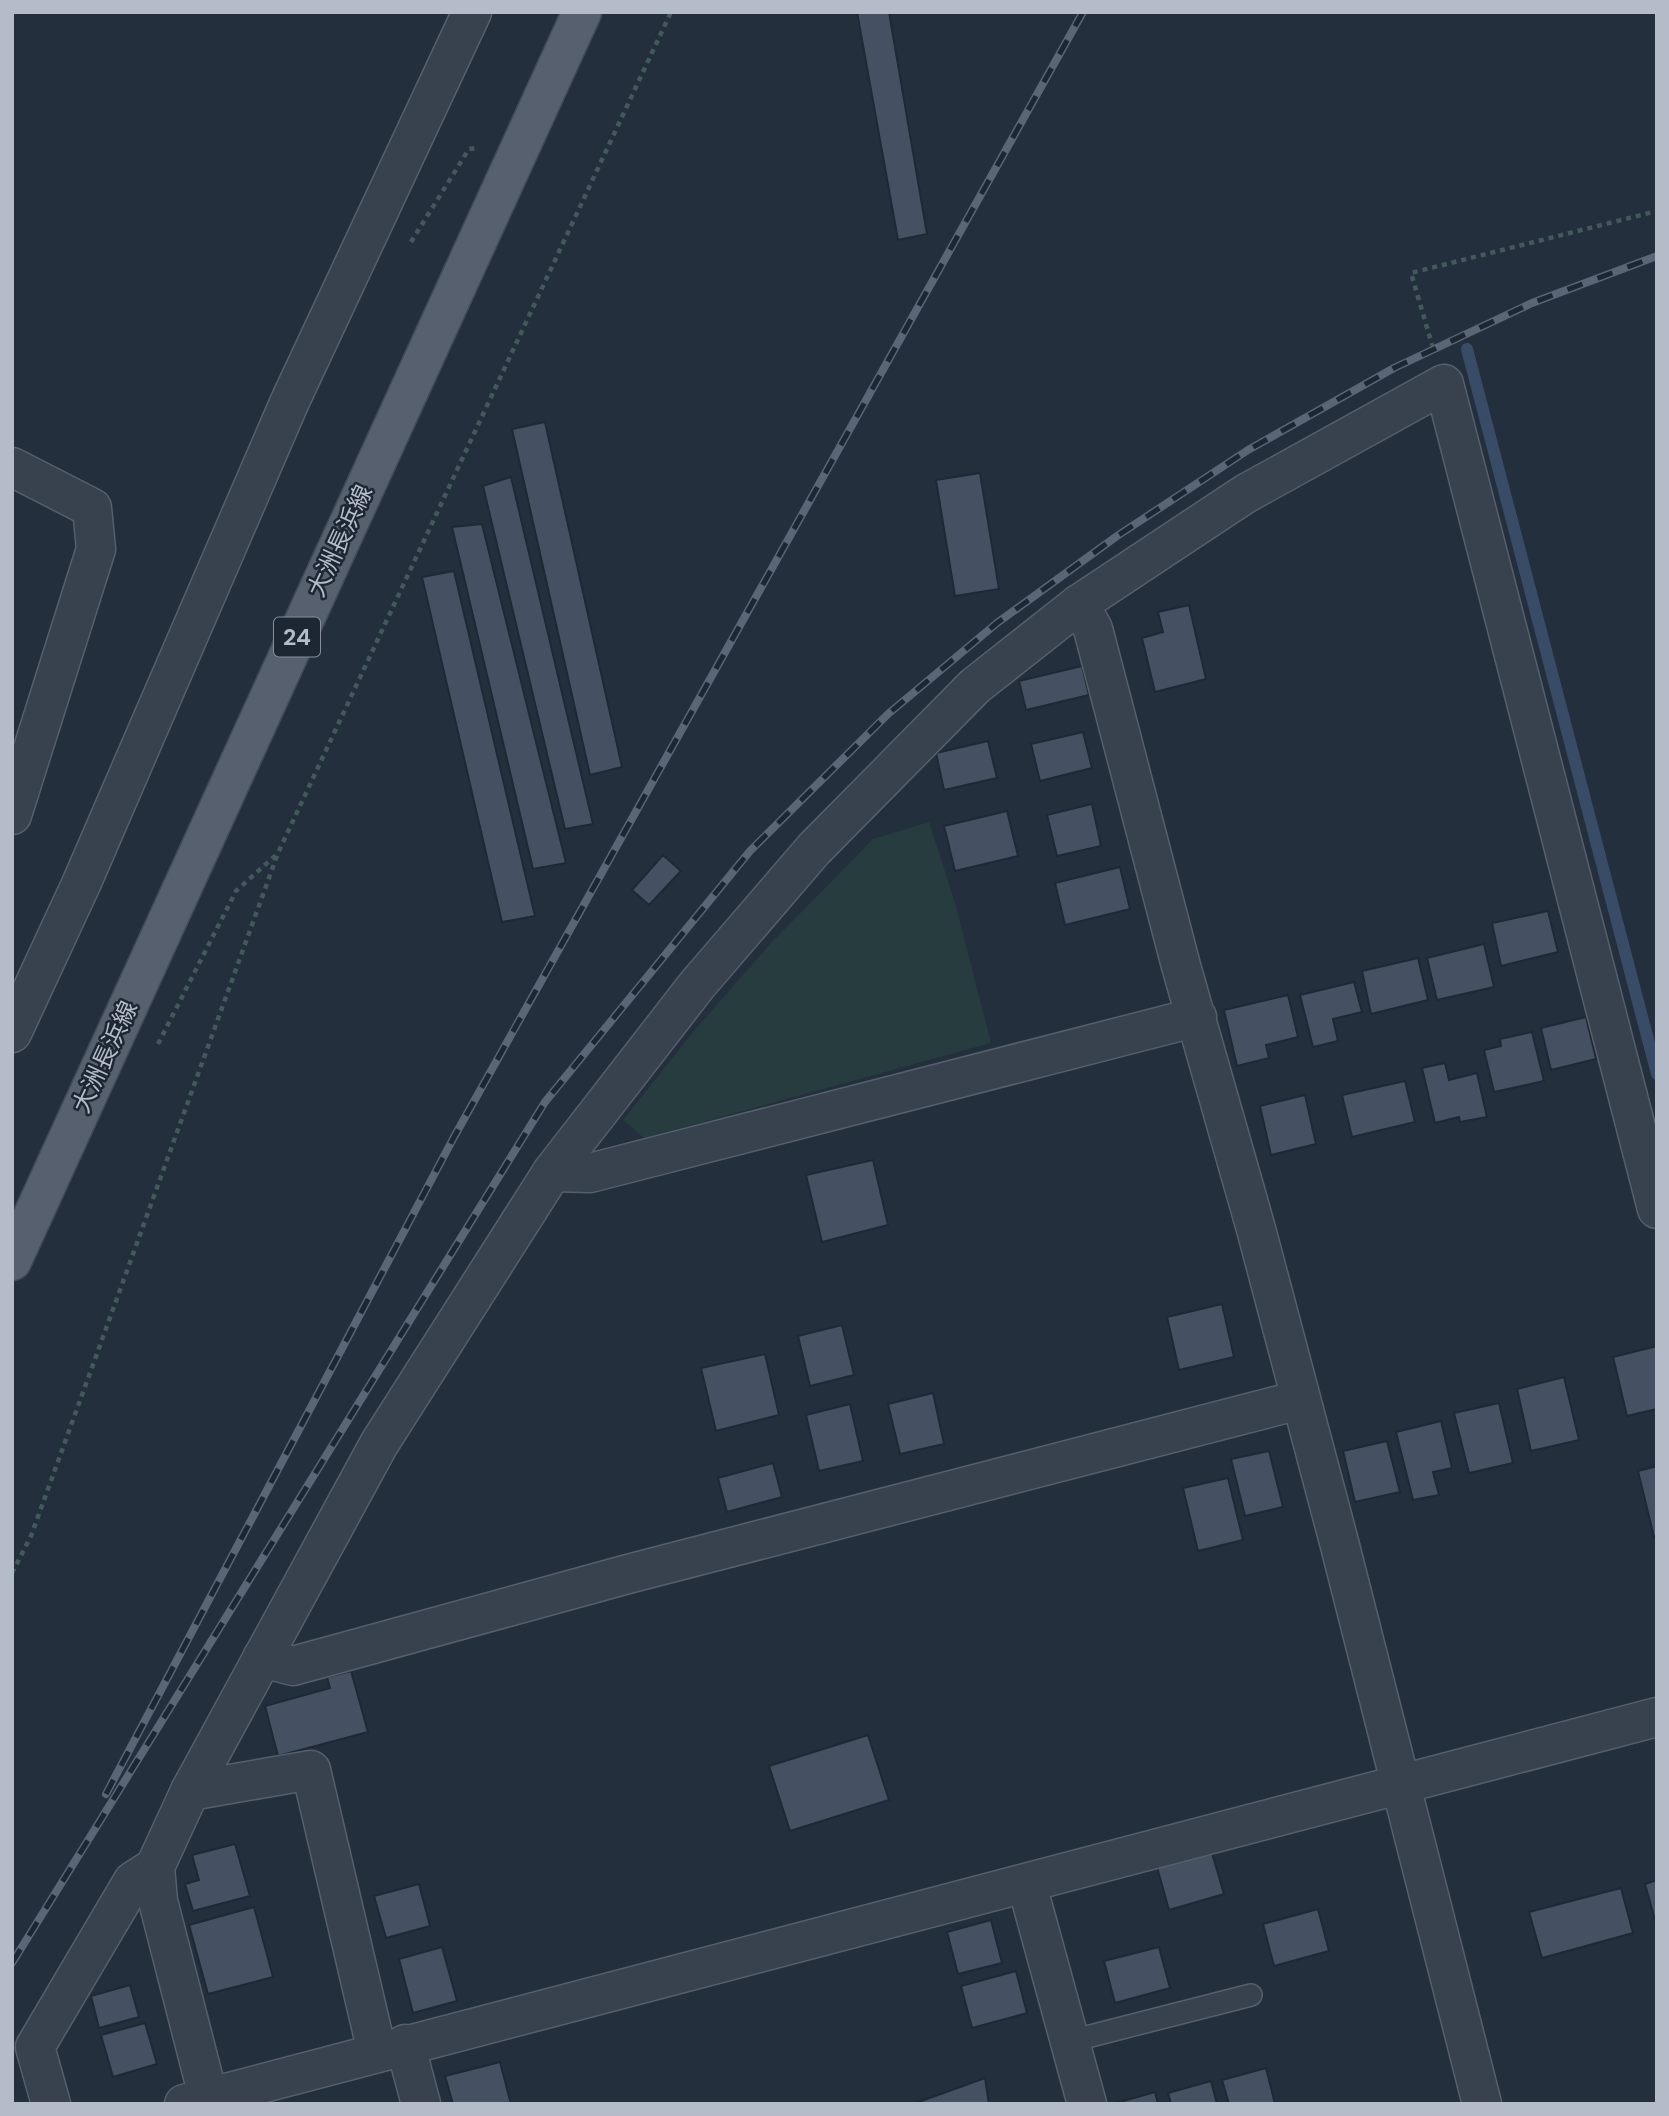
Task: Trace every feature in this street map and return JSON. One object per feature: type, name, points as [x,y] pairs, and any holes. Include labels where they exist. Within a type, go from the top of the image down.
[{"type":"main road","name":"大洲長浜線","points":[[12,1261],[582,12]]},
{"type":"street","points":[[12,1033],[82,882],[290,401],[472,12]]},
{"type":"street","points":[[1657,1209],[1444,384],[1245,494],[1079,604],[975,687],[845,816],[697,985],[552,1172],[379,1444],[191,1791],[155,1867],[158,1901],[196,2100],[1027,1885],[1657,1717]]},
{"type":"street","points":[[12,467],[92,508],[96,549],[12,815]]},
{"type":"street","points":[[1079,604],[1093,629],[1181,966],[1339,1542],[1399,1787],[1482,2104]]},
{"type":"street","points":[[552,1172],[600,1171],[1197,1017]]},
{"type":"street","points":[[262,1658],[293,1666],[628,1574],[1299,1400]]},
{"type":"street","points":[[191,1791],[311,1770],[391,2048],[421,2104]]},
{"type":"street","points":[[51,2104],[35,2047],[133,1881],[155,1867]]},
{"type":"street","points":[[1027,1885],[1087,2104]]},
{"type":"lane","points":[[1071,2041],[1251,1995]]},
{"type":"path","points":[[12,1573],[36,1523],[278,853],[671,12]]},
{"type":"path","points":[[1444,384],[1411,273],[1657,211]]},
{"type":"path","points":[[155,1049],[236,891],[278,853]]},
{"type":"green space","points":[[929,822],[955,903],[991,1043],[644,1138],[623,1120],[693,1032],[772,942],[873,839]]},
{"type":"building","points":[[857,12],[889,12],[927,234],[898,240]]},
{"type":"building","points":[[545,422],[622,767],[590,775],[512,429]]},
{"type":"building","points":[[980,473],[999,589],[955,596],[936,480]]},
{"type":"building","points":[[511,477],[593,824],[565,829],[483,486]]},
{"type":"building","points":[[482,524],[566,863],[533,869],[452,527]]},
{"type":"building","points":[[454,571],[535,916],[502,922],[422,577]]},
{"type":"building","points":[[1189,605],[1206,679],[1155,692],[1142,638],[1163,632],[1158,612]]},
{"type":"building","points":[[1082,666],[1089,695],[1026,710],[1019,681]]},
{"type":"building","points":[[1083,732],[1092,768],[1040,781],[1031,744]]},
{"type":"building","points":[[988,741],[997,778],[944,790],[936,753]]},
{"type":"building","points":[[1092,804],[1101,846],[1057,856],[1047,815]]},
{"type":"building","points":[[1007,811],[1018,856],[955,871],[944,826]]},
{"type":"building","points":[[663,855],[681,871],[649,905],[632,890]]},
{"type":"building","points":[[1120,867],[1130,909],[1065,925],[1055,883]]},
{"type":"building","points":[[1548,911],[1558,952],[1501,966],[1492,923]]},
{"type":"building","points":[[1484,944],[1494,987],[1437,1000],[1427,958]]},
{"type":"building","points":[[1418,958],[1428,1000],[1371,1014],[1362,971]]},
{"type":"building","points":[[1354,982],[1362,1012],[1333,1019],[1338,1041],[1313,1047],[1300,995]]},
{"type":"building","points":[[1288,995],[1298,1037],[1266,1045],[1269,1058],[1237,1066],[1224,1010]]},
{"type":"building","points":[[1586,1017],[1596,1059],[1551,1070],[1541,1028]]},
{"type":"building","points":[[1532,1032],[1544,1081],[1494,1092],[1484,1050],[1501,1046],[1500,1039]]},
{"type":"building","points":[[1445,1063],[1449,1080],[1477,1073],[1487,1117],[1460,1122],[1459,1117],[1435,1123],[1422,1068]]},
{"type":"building","points":[[1405,1081],[1415,1122],[1352,1137],[1342,1095]]},
{"type":"building","points":[[1305,1095],[1316,1144],[1271,1155],[1260,1106]]},
{"type":"building","points":[[873,1160],[888,1225],[822,1242],[806,1175]]},
{"type":"building","points":[[1222,1304],[1234,1357],[1179,1370],[1167,1317]]},
{"type":"building","points":[[842,1325],[854,1375],[810,1386],[798,1336]]},
{"type":"building","points":[[1657,1346],[1657,1409],[1627,1416],[1613,1357]]},
{"type":"building","points":[[765,1354],[779,1415],[716,1431],[701,1368]]},
{"type":"building","points":[[1564,1377],[1579,1440],[1531,1451],[1517,1389]]},
{"type":"building","points":[[933,1393],[944,1444],[900,1454],[888,1404]]},
{"type":"building","points":[[1499,1403],[1513,1463],[1469,1473],[1454,1413]]},
{"type":"building","points":[[850,1404],[863,1461],[819,1471],[806,1415]]},
{"type":"building","points":[[1441,1421],[1452,1468],[1433,1472],[1439,1495],[1413,1500],[1396,1432]]},
{"type":"building","points":[[1387,1441],[1400,1492],[1355,1502],[1343,1451]]},
{"type":"building","points":[[1269,1451],[1283,1507],[1245,1516],[1231,1459]]},
{"type":"building","points":[[773,1463],[782,1497],[727,1512],[718,1478]]},
{"type":"building","points":[[1657,1466],[1657,1536],[1654,1537],[1638,1471]]},
{"type":"building","points":[[1228,1478],[1243,1540],[1198,1551],[1183,1488]]},
{"type":"building","points":[[351,1671],[368,1732],[278,1756],[265,1706],[330,1688],[327,1677]]},
{"type":"building","points":[[868,1735],[889,1800],[790,1831],[769,1766]]},
{"type":"building","points":[[235,1844],[250,1896],[193,1911],[185,1884],[199,1880],[192,1855]]},
{"type":"building","points":[[1212,1853],[1224,1894],[1169,1910],[1157,1867]]},
{"type":"building","points":[[1657,1880],[1657,1927],[1645,1884]]},
{"type":"building","points":[[419,1884],[430,1926],[386,1938],[374,1896]]},
{"type":"building","points":[[1621,1888],[1633,1933],[1542,1958],[1529,1912]]},
{"type":"building","points":[[254,1907],[273,1977],[208,1994],[189,1925]]},
{"type":"building","points":[[1318,1909],[1329,1951],[1274,1966],[1263,1924]]},
{"type":"building","points":[[991,1920],[1002,1963],[958,1974],[947,1932]]},
{"type":"building","points":[[442,1947],[457,2001],[413,2013],[399,1959]]},
{"type":"building","points":[[1159,1947],[1170,1988],[1115,2003],[1104,1961]]},
{"type":"building","points":[[1016,1971],[1027,2013],[972,2028],[961,1986]]},
{"type":"building","points":[[130,1985],[139,2017],[99,2028],[91,1996]]},
{"type":"building","points":[[145,2023],[157,2064],[113,2077],[101,2035]]},
{"type":"building","points":[[500,2062],[511,2104],[453,2104],[445,2076]]},
{"type":"building","points":[[1266,2068],[1275,2104],[1229,2104],[1222,2080]]},
{"type":"building","points":[[985,2078],[989,2104],[913,2104]]},
{"type":"building","points":[[1211,2081],[1217,2104],[1171,2104],[1168,2093]]},
{"type":"building","points":[[1155,2092],[1158,2104],[1113,2104]]},
{"type":"waterway","points":[[1467,349],[1657,1074]]},
{"type":"railway","points":[[106,1794],[454,1137],[1083,12]]},
{"type":"railway","points":[[12,1963],[545,1102],[750,851],[888,714],[997,623],[1117,536],[1248,450],[1394,368],[1532,303],[1657,256]]}]
